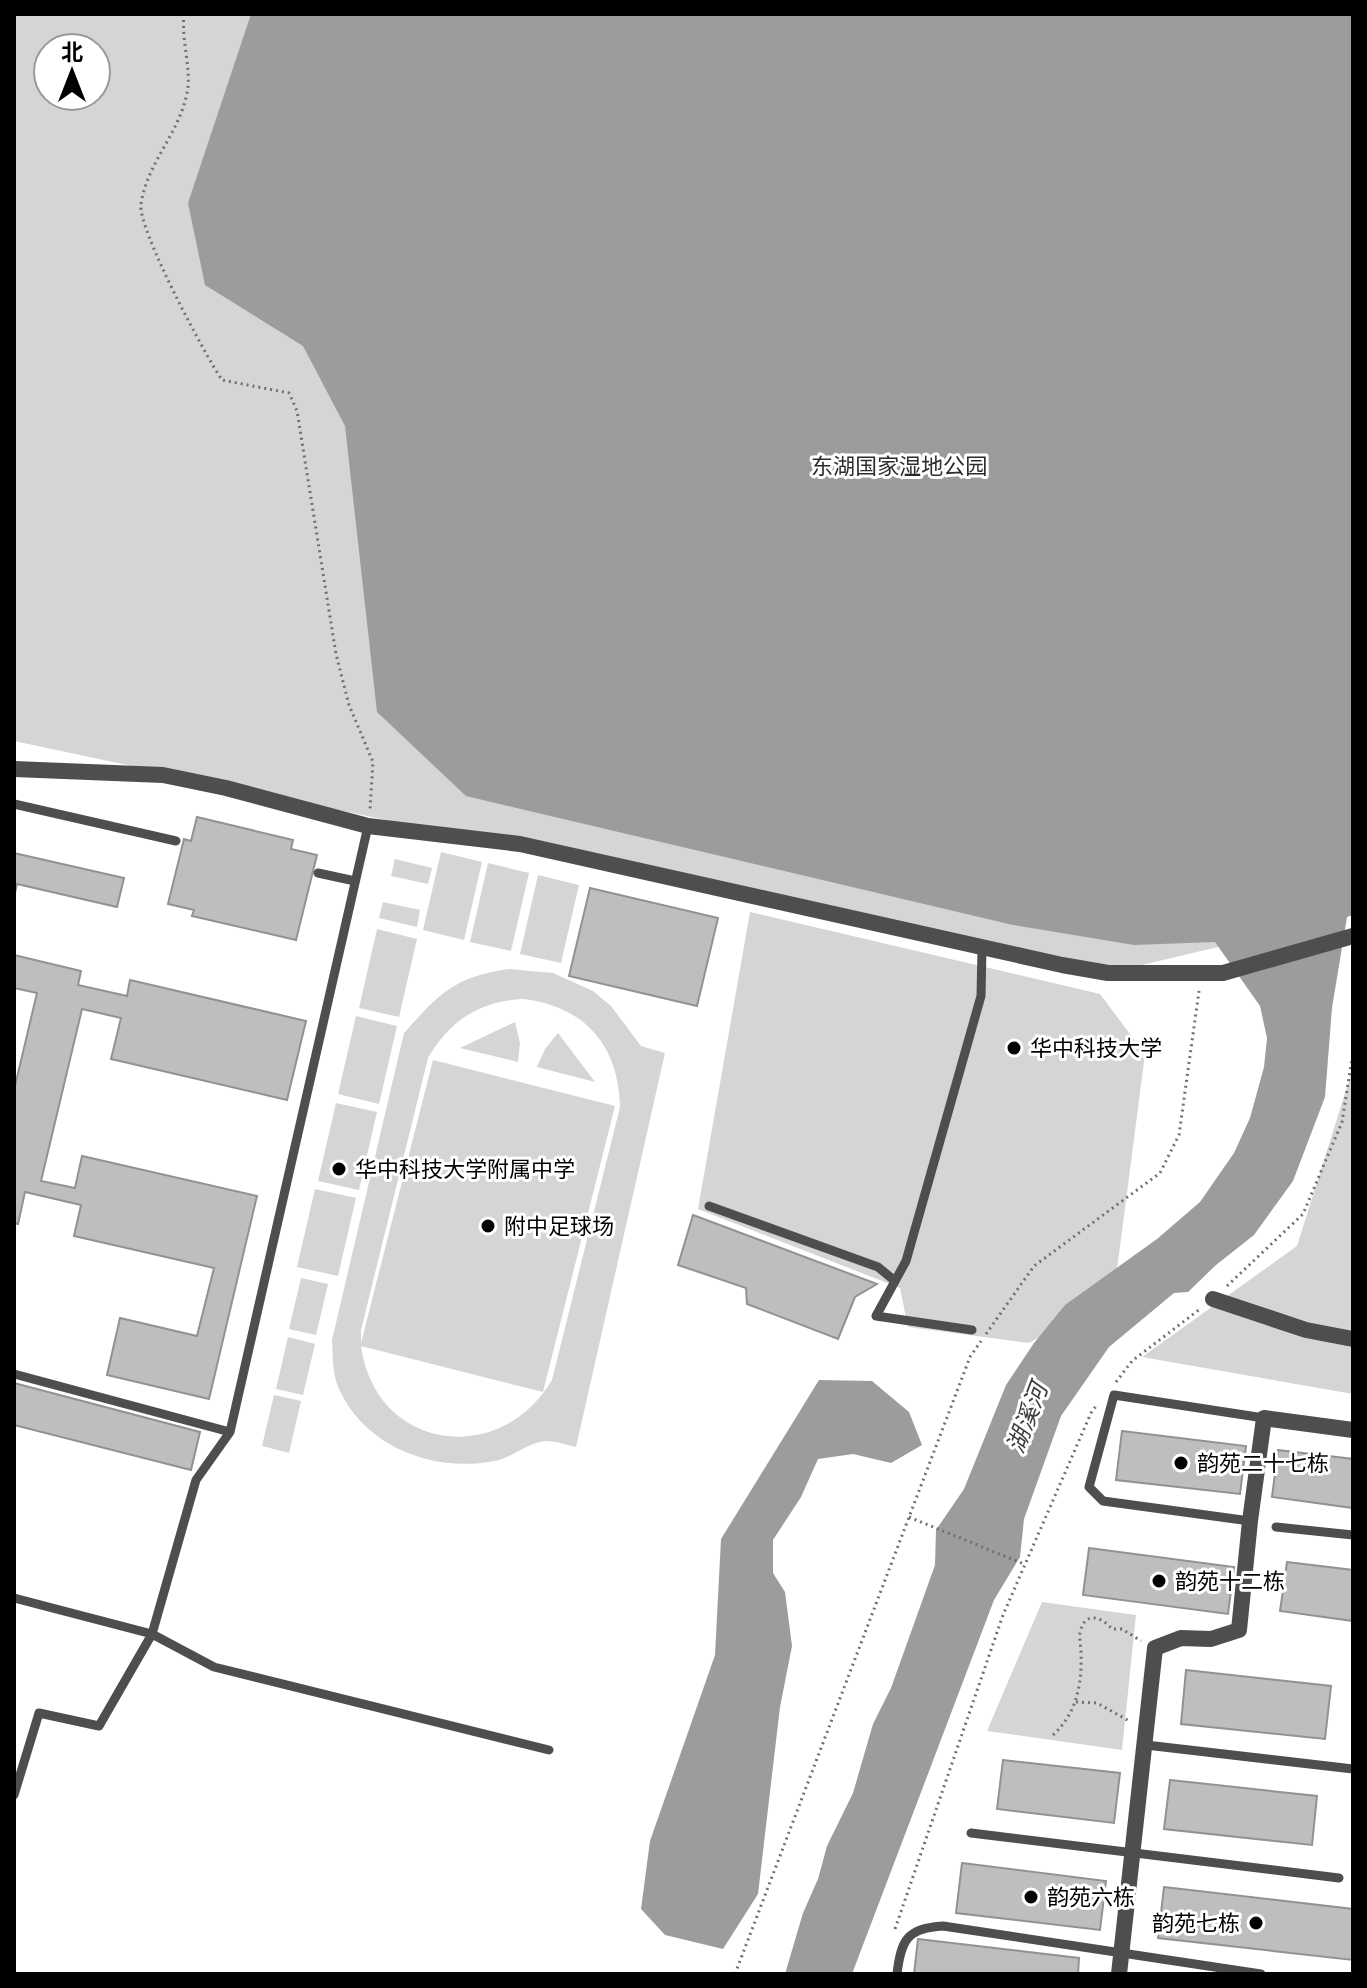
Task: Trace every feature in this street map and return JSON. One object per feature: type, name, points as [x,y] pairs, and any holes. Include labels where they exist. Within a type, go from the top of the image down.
[{"type":"street","points":[[14,769],[163,775],[226,788],[368,826],[520,844],[982,948],[1108,973],[1223,973],[1353,936]]},
{"type":"street","points":[[1213,1299],[1306,1330],[1353,1339]]},
{"type":"street","points":[[1119,1974],[1155,1648],[1181,1638],[1211,1639],[1239,1630],[1264,1418],[1353,1430]]},
{"type":"lane","points":[[14,804],[176,841]]},
{"type":"lane","points":[[14,1795],[39,1713],[99,1726],[152,1634],[196,1480],[230,1432],[368,826]]},
{"type":"lane","points":[[318,873],[355,881]]},
{"type":"lane","points":[[972,1330],[876,1316],[906,1261],[981,996],[982,948]]},
{"type":"lane","points":[[709,1206],[878,1267],[895,1281]]},
{"type":"lane","points":[[14,1374],[230,1432]]},
{"type":"lane","points":[[1250,1521],[1103,1501],[1089,1487],[1114,1395],[1264,1418]]},
{"type":"lane","points":[[1276,1527],[1353,1535]]},
{"type":"lane","points":[[14,1598],[152,1634],[214,1667],[549,1750]]},
{"type":"lane","points":[[1146,1738],[1353,1769]]},
{"type":"lane","points":[[971,1833],[1339,1878]]},
{"type":"lane","points":[[897,1974],[905,1940],[922,1927],[943,1926],[1261,1974]]},
{"type":"path","points":[[184,14],[182,30],[188,91],[173,135],[153,162],[140,207],[149,238],[205,355],[222,380],[289,393],[297,411],[336,654],[349,705],[373,762],[368,826]]},
{"type":"path","points":[[735,1974],[970,1357],[1034,1266],[1160,1173],[1179,1135],[1201,973]]},
{"type":"path","points":[[909,1517],[1025,1564]]},
{"type":"path","points":[[1053,1735],[1069,1717],[1076,1702],[1081,1671],[1080,1632],[1087,1620],[1095,1617],[1104,1620],[1112,1629],[1122,1629],[1155,1648]]},
{"type":"path","points":[[1076,1702],[1097,1703],[1146,1738]]},
{"type":"green space","name":"东湖国家湿地公园","points":[[14,14],[1353,14],[1353,915],[1108,973],[14,741]]},
{"type":"green space","points":[[441,852],[482,862],[464,940],[423,930]]},
{"type":"green space","points":[[395,859],[432,868],[428,884],[391,876]]},
{"type":"green space","points":[[488,863],[529,873],[511,951],[470,942]]},
{"type":"green space","points":[[538,875],[579,885],[561,963],[520,954]]},
{"type":"green space","points":[[383,902],[420,910],[417,927],[379,918]]},
{"type":"green space","points":[[750,912],[1100,994],[1145,1054],[1114,1293],[1029,1343],[908,1327],[900,1288],[698,1209]]},
{"type":"green space","points":[[377,929],[417,939],[399,1017],[359,1008]]},
{"type":"green space","points":[[509,969],[553,973],[593,991],[611,1006],[641,1046],[665,1053],[576,1447],[546,1441],[494,1461],[448,1463],[404,1451],[366,1426],[339,1389],[333,1365],[332,1340],[404,1033],[449,989],[490,972]],"holes":[[[523,999],[564,1010],[581,1020],[605,1048],[618,1085],[620,1107],[552,1380],[543,1391],[615,1106],[433,1060],[361,1343],[361,1330],[428,1058],[456,1023],[493,1004]],[[361,1346],[542,1392],[529,1408],[502,1427],[472,1436],[442,1435],[414,1426],[389,1408],[371,1381]]]},
{"type":"green space","points":[[356,1016],[397,1026],[379,1104],[338,1094]]},
{"type":"green space","points":[[515,1022],[520,1043],[518,1062],[460,1048]]},
{"type":"green space","points":[[558,1033],[595,1082],[537,1067],[545,1049]]},
{"type":"green space","points":[[1353,1068],[1353,1394],[1142,1357],[1297,1246]]},
{"type":"green space","points":[[336,1103],[377,1112],[359,1190],[318,1181]]},
{"type":"green space","points":[[315,1189],[356,1198],[338,1276],[297,1267]]},
{"type":"green space","points":[[301,1278],[328,1284],[316,1335],[289,1329]]},
{"type":"green space","points":[[288,1337],[315,1344],[303,1395],[276,1389]]},
{"type":"green space","points":[[274,1395],[301,1401],[289,1453],[262,1446]]},
{"type":"green space","points":[[1042,1602],[1136,1615],[1122,1750],[987,1731]]},
{"type":"water","name":"东湖国家湿地公园","points":[[251,14],[1353,14],[1353,915],[1347,917],[1332,1008],[1325,1097],[1293,1181],[1254,1235],[1188,1292],[1174,1293],[1109,1347],[1061,1416],[1024,1519],[1020,1557],[994,1600],[852,1974],[785,1974],[827,1846],[853,1793],[873,1724],[891,1688],[935,1565],[936,1530],[964,1489],[1006,1385],[1034,1343],[1065,1305],[1157,1239],[1200,1202],[1234,1153],[1250,1118],[1264,1067],[1267,1038],[1260,1006],[1215,942],[1134,945],[1013,925],[466,796],[377,712],[345,426],[303,346],[205,285],[188,203]]},
{"type":"water","points":[[819,1380],[872,1381],[909,1412],[922,1445],[891,1463],[853,1454],[818,1459],[801,1497],[773,1540],[773,1573],[785,1592],[792,1646],[780,1707],[758,1894],[723,1949],[665,1935],[641,1909],[650,1841],[715,1655],[721,1539]]},
{"type":"building","points":[[197,817],[293,840],[291,849],[317,855],[296,940],[192,916],[194,910],[168,904],[184,839],[191,841]]},
{"type":"building","points":[[14,853],[124,878],[117,907],[17,884],[14,897]]},
{"type":"building","points":[[590,888],[718,918],[697,1006],[569,976]]},
{"type":"building","points":[[14,955],[81,971],[78,985],[127,996],[130,980],[306,1021],[287,1100],[111,1059],[121,1018],[82,1009],[41,1181],[75,1188],[82,1156],[257,1196],[209,1399],[107,1375],[120,1318],[197,1336],[214,1268],[74,1236],[81,1205],[25,1192],[18,1224],[14,1223],[14,1090],[37,993],[14,988]]},
{"type":"building","points":[[693,1215],[877,1284],[855,1297],[838,1339],[747,1304],[746,1288],[678,1265]]},
{"type":"building","points":[[14,1383],[200,1432],[191,1470],[14,1425]]},
{"type":"building","name":"韵苑二十七栋","points":[[1122,1431],[1246,1446],[1240,1494],[1116,1480]]},
{"type":"building","points":[[1278,1450],[1353,1459],[1353,1508],[1272,1497]]},
{"type":"building","name":"韵苑十二栋","points":[[1089,1548],[1234,1567],[1228,1614],[1083,1595]]},
{"type":"building","points":[[1287,1562],[1353,1570],[1353,1621],[1280,1611]]},
{"type":"building","points":[[1186,1670],[1331,1686],[1325,1739],[1181,1724]]},
{"type":"building","points":[[1003,1760],[1120,1773],[1114,1823],[997,1809]]},
{"type":"building","points":[[1170,1780],[1317,1796],[1312,1845],[1164,1829]]},
{"type":"building","name":"韵苑六栋","points":[[962,1863],[1106,1881],[1100,1930],[956,1913]]},
{"type":"building","name":"韵苑七栋","points":[[1164,1887],[1353,1909],[1353,1960],[1158,1938]]},
{"type":"building","points":[[918,1939],[1079,1958],[1078,1974],[914,1974]]},
{"type":"place","name":"华中科技大学","points":[[1014,1048]]},
{"type":"place","name":"华中科技大学附属中学","points":[[339,1169]]},
{"type":"place","name":"附中足球场","points":[[488,1226]]},
{"type":"place","name":"韵苑二十七栋","points":[[1181,1463]]},
{"type":"place","name":"韵苑十二栋","points":[[1159,1581]]},
{"type":"place","name":"韵苑六栋","points":[[1031,1897]]},
{"type":"place","name":"韵苑七栋","points":[[1256,1923]]},
{"type":"water label","name":"湖溪河","points":[[1027,1418]]}]
